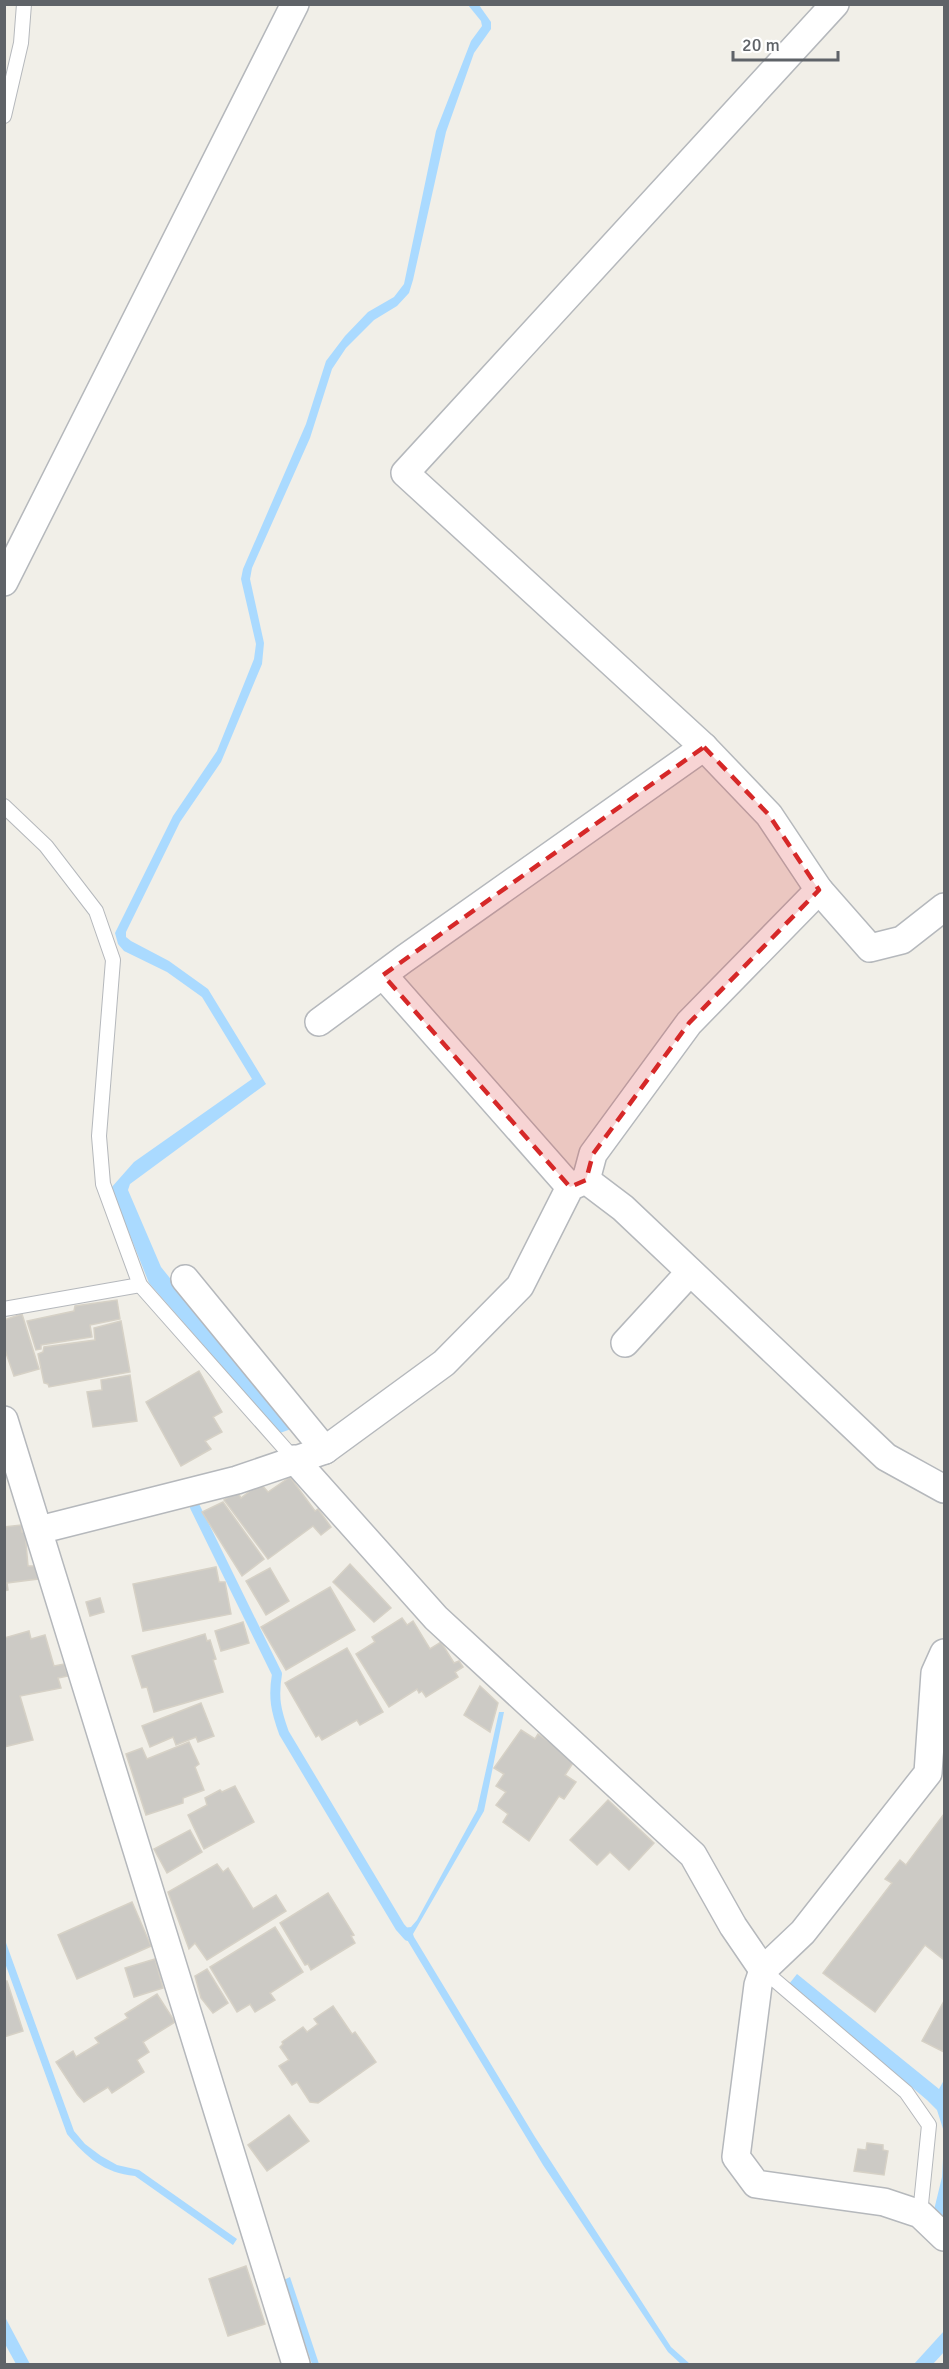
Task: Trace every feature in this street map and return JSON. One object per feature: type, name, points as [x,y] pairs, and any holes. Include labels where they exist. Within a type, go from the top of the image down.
[{"type":"street","points":[[4,582],[295,4]]},
{"type":"street","points":[[835,4],[405,473],[704,747],[769,815],[819,890],[870,948],[902,940],[945,907]]},
{"type":"street","points":[[319,1022],[704,747]]},
{"type":"street","points":[[39,1530],[237,1480],[325,1450],[444,1363],[520,1286],[593,1154],[689,1023],[819,890]]},
{"type":"street","points":[[383,975],[578,1184],[623,1208],[886,1457],[945,1489]]},
{"type":"street","points":[[625,1343],[690,1272]]},
{"type":"street","points":[[185,1279],[325,1450]]},
{"type":"street","points":[[4,1420],[296,2364]]},
{"type":"street","points":[[294,1459],[436,1618],[693,1855],[733,1926],[763,1970]]},
{"type":"street","points":[[945,1653],[935,1672],[928,1773],[803,1932],[763,1970],[758,1984],[736,2157],[756,2184],[884,2202],[920,2214],[945,2238]]},
{"type":"lane","points":[[4,116],[21,43],[24,4]]},
{"type":"lane","points":[[4,806],[46,846],[96,911],[113,960],[99,1136],[103,1184],[140,1285],[294,1459]]},
{"type":"lane","points":[[4,1309],[140,1285]]},
{"type":"lane","points":[[763,1970],[906,2092],[929,2125],[920,2214]]},
{"type":"highlighted area","points":[[704,747],[769,815],[819,890],[689,1023],[593,1154],[586,1180],[570,1187],[383,975]]},
{"type":"water","points":[[468,5],[479,5],[491,22],[491,29],[474,53],[446,132],[409,293],[397,306],[374,320],[346,348],[332,369],[310,438],[252,568],[250,579],[264,643],[262,664],[221,762],[180,822],[126,932],[126,937],[131,941],[169,961],[208,989],[266,1084],[130,1184],[128,1190],[161,1267],[291,1429],[280,1433],[149,1283],[111,1188],[134,1162],[252,1079],[202,997],[167,972],[124,951],[118,944],[115,933],[173,816],[217,751],[254,659],[256,644],[241,579],[243,569],[306,424],[326,361],[345,336],[368,312],[394,297],[404,284],[436,131],[471,41],[482,26],[481,21]]},
{"type":"water","points":[[499,1712],[504,1712],[484,1811],[413,1934],[535,2137],[671,2347],[690,2364],[681,2364],[668,2352],[543,2165],[403,1933],[403,1928],[411,1927],[417,1920],[477,1810]]},
{"type":"water","points":[[5,1940],[74,2131],[85,2144],[101,2156],[117,2165],[139,2170],[237,2239],[233,2245],[135,2176],[114,2171],[96,2162],[67,2134],[5,1963]]},
{"type":"water","points":[[797,1974],[939,2089],[944,2080],[944,2132],[937,2110],[927,2100],[789,1984]]},
{"type":"water","points":[[944,2140],[944,2220],[934,2210],[942,2177]]},
{"type":"water","points":[[290,2277],[319,2364],[312,2364],[284,2280]]},
{"type":"water","points":[[5,2317],[30,2364],[16,2364],[5,2344]]},
{"type":"water","points":[[944,2331],[944,2352],[933,2364],[914,2364]]},
{"type":"building","points":[[117,1300],[120,1319],[90,1325],[92,1337],[41,1345],[41,1349],[36,1350],[27,1321],[74,1311],[75,1306]]},
{"type":"building","points":[[22,1314],[39,1369],[14,1376],[4,1347],[4,1320]]},
{"type":"building","points":[[121,1321],[130,1372],[49,1387],[44,1383],[38,1354],[43,1352],[44,1347],[95,1340],[94,1328]]},
{"type":"building","points":[[199,1371],[222,1412],[213,1417],[222,1432],[205,1441],[211,1449],[181,1466],[146,1402]]},
{"type":"building","points":[[130,1375],[137,1421],[93,1427],[87,1392],[102,1390],[101,1380]]},
{"type":"building","points":[[290,1477],[315,1511],[318,1509],[331,1527],[321,1535],[313,1526],[268,1559],[224,1500],[237,1491],[241,1498],[260,1483],[268,1492]]},
{"type":"building","points":[[223,1502],[264,1559],[242,1576],[202,1512]]},
{"type":"building","points":[[21,1525],[22,1532],[25,1532],[28,1566],[35,1566],[38,1579],[7,1583],[8,1590],[4,1591],[4,1527]]},
{"type":"building","points":[[350,1564],[391,1608],[374,1622],[333,1582]]},
{"type":"building","points":[[216,1567],[219,1582],[225,1582],[231,1614],[143,1631],[133,1584]]},
{"type":"building","points":[[270,1568],[289,1601],[266,1615],[246,1581]]},
{"type":"building","points":[[330,1587],[355,1630],[286,1670],[261,1627]]},
{"type":"building","points":[[100,1598],[104,1612],[90,1616],[86,1602]]},
{"type":"building","points":[[402,1618],[407,1625],[413,1621],[430,1649],[441,1642],[454,1663],[459,1661],[463,1667],[455,1672],[458,1677],[426,1697],[422,1691],[419,1693],[417,1689],[389,1707],[356,1654],[375,1642],[372,1637]]},
{"type":"building","points":[[243,1622],[249,1643],[221,1651],[215,1631]]},
{"type":"building","points":[[29,1631],[31,1639],[45,1635],[54,1666],[64,1664],[68,1676],[58,1678],[61,1688],[20,1696],[33,1740],[4,1747],[4,1638]]},
{"type":"building","points":[[205,1634],[207,1641],[210,1640],[216,1659],[213,1660],[223,1692],[154,1712],[147,1687],[142,1688],[132,1656]]},
{"type":"building","points":[[347,1648],[383,1712],[360,1725],[357,1720],[322,1740],[319,1735],[316,1737],[285,1683]]},
{"type":"building","points":[[480,1686],[498,1703],[490,1732],[464,1715]]},
{"type":"building","points":[[201,1703],[214,1736],[198,1742],[196,1737],[176,1745],[173,1737],[150,1747],[142,1726]]},
{"type":"building","points":[[521,1730],[535,1739],[538,1734],[575,1760],[565,1775],[576,1782],[564,1799],[559,1796],[529,1841],[503,1822],[508,1814],[496,1805],[506,1792],[496,1786],[504,1774],[494,1768]]},
{"type":"building","points":[[189,1742],[199,1764],[195,1767],[204,1790],[183,1798],[183,1803],[146,1815],[126,1754],[142,1748],[147,1759]]},
{"type":"building","points":[[235,1786],[254,1822],[204,1849],[188,1815],[207,1805],[205,1798],[220,1790],[222,1792]]},
{"type":"building","points":[[608,1800],[654,1843],[629,1870],[610,1852],[597,1865],[570,1840]]},
{"type":"building","points":[[944,1814],[944,1957],[943,1959],[925,1945],[875,2012],[823,1973],[892,1883],[885,1879],[900,1860],[906,1865]]},
{"type":"building","points":[[190,1830],[202,1852],[167,1873],[154,1849]]},
{"type":"building","points":[[217,1864],[223,1872],[228,1868],[253,1909],[276,1895],[286,1911],[207,1960],[195,1943],[189,1949],[168,1892]]},
{"type":"building","points":[[328,1893],[354,1935],[351,1936],[355,1943],[311,1970],[308,1964],[305,1965],[280,1923]]},
{"type":"building","points":[[132,1902],[151,1946],[77,1979],[58,1935]]},
{"type":"building","points":[[275,1927],[303,1972],[270,1993],[275,2000],[255,2012],[250,2004],[237,2012],[210,1967]]},
{"type":"building","points":[[155,1959],[163,1988],[134,1997],[125,1968]]},
{"type":"building","points":[[207,1969],[228,2003],[213,2013],[201,1998],[195,1976]]},
{"type":"building","points":[[4,1981],[7,1981],[23,2031],[4,2037]]},
{"type":"building","points":[[157,1994],[175,2022],[143,2042],[149,2052],[137,2060],[144,2072],[112,2093],[108,2087],[84,2102],[56,2062],[73,2051],[76,2057],[99,2043],[95,2038],[128,2018],[125,2014]]},
{"type":"building","points":[[944,2001],[944,2052],[922,2041]]},
{"type":"building","points":[[333,2006],[352,2034],[355,2032],[376,2062],[318,2103],[310,2102],[297,2082],[292,2085],[279,2066],[289,2060],[280,2047],[282,2042],[303,2027],[307,2032],[318,2024],[314,2019]]},
{"type":"building","points":[[289,2115],[309,2141],[267,2171],[248,2145]]},
{"type":"building","points":[[867,2143],[883,2145],[883,2150],[888,2151],[884,2175],[854,2171],[858,2149],[866,2150]]},
{"type":"building","points":[[246,2266],[265,2324],[228,2336],[209,2279]]},
{"type":"waterway","points":[[195,1507],[277,1674],[276,1704],[284,1733],[400,1927],[408,1936]]}]
